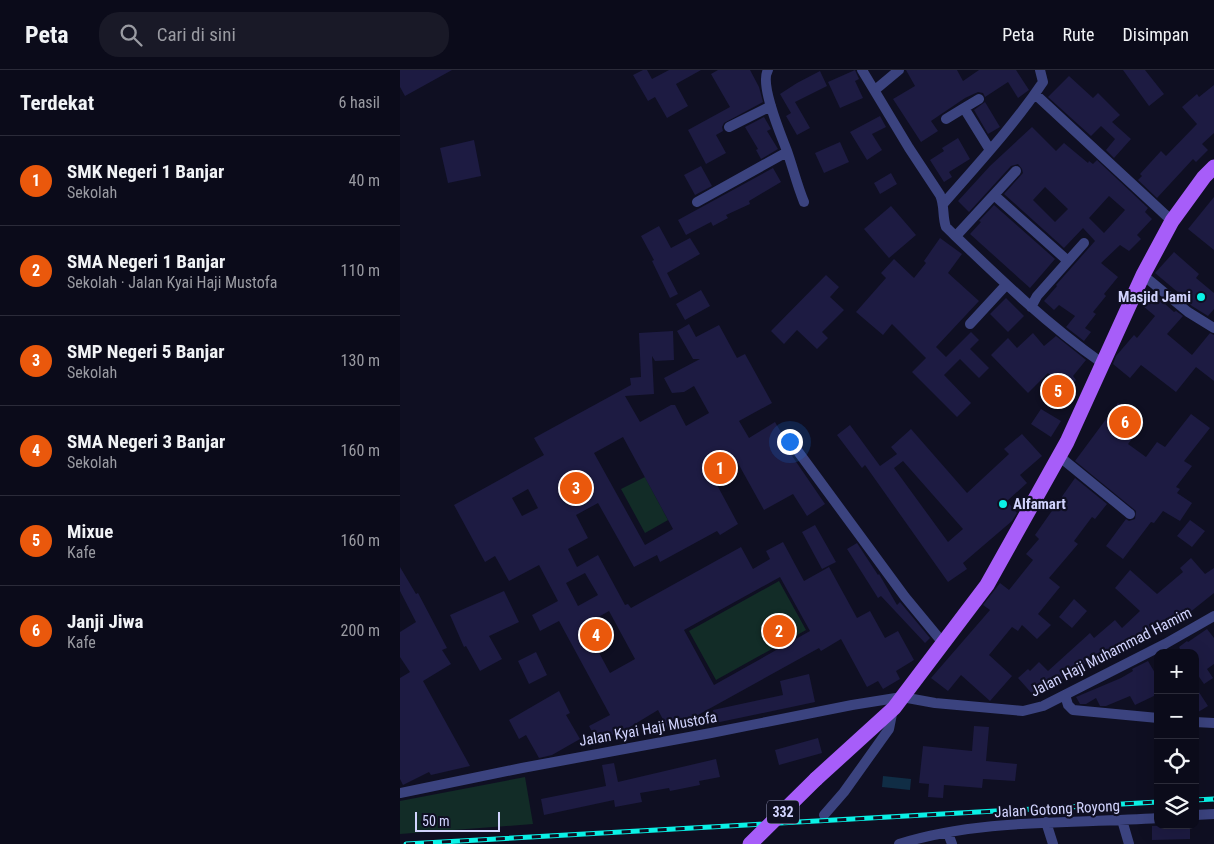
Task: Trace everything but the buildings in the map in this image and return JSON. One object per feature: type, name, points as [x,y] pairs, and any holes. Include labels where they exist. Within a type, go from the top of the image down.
[{"type":"main road","name":"332","points":[[750,844],[898,703],[987,585],[1060,457],[1143,275],[1172,221],[1204,176],[1214,166]]},
{"type":"street","points":[[862,70],[940,195],[944,204],[943,218],[946,227],[1006,285],[1064,336],[1102,362]]},
{"type":"street","points":[[875,90],[899,70]]},
{"type":"street","points":[[944,204],[1035,94],[1043,82],[1040,70]]},
{"type":"street","points":[[765,72],[771,106],[804,202]]},
{"type":"street","points":[[1035,94],[1172,221]]},
{"type":"street","points":[[946,119],[979,99]]},
{"type":"street","points":[[729,127],[771,106]]},
{"type":"street","points":[[964,108],[990,150]]},
{"type":"street","points":[[697,202],[787,152]]},
{"type":"street","points":[[956,236],[1016,171]]},
{"type":"street","points":[[994,195],[1068,261]]},
{"type":"street","points":[[1031,307],[1036,296],[1084,243]]},
{"type":"street","points":[[1143,275],[1188,312],[1214,328]]},
{"type":"street","points":[[970,324],[1006,285]]},
{"type":"street","points":[[794,446],[905,597],[943,644]]},
{"type":"street","points":[[1060,457],[1130,514]]},
{"type":"street","name":"Jalan Haji Muhammad Hamim","points":[[898,703],[935,703],[1023,711],[1044,706],[1165,644],[1214,616]]},
{"type":"street","points":[[1065,695],[1068,705],[1073,710],[1154,718]]},
{"type":"street","points":[[824,815],[844,792],[889,729],[898,703]]},
{"type":"street","name":"Jalan Kyai Haji Mustofa","points":[[400,794],[522,768],[852,705],[898,703]]},
{"type":"street","points":[[1199,722],[1214,723]]},
{"type":"street","points":[[1199,815],[1214,814]]},
{"type":"street","name":"Jalan Gotong Royong","points":[[899,844],[948,833],[1021,823],[1154,818]]},
{"type":"street","points":[[1122,820],[1129,844]]},
{"type":"street","points":[[1046,822],[1053,844]]},
{"type":"street","points":[[948,833],[952,844]]},
{"type":"green space","points":[[645,477],[668,520],[645,533],[621,489]]},
{"type":"green space","points":[[779,581],[806,630],[716,680],[689,631]]},
{"type":"green space","points":[[525,777],[533,824],[400,834],[400,801]]},
{"type":"water","points":[[883,776],[911,779],[910,790],[882,787]]},
{"type":"railway","points":[[1199,800],[1214,799]]},
{"type":"railway","points":[[406,844],[1154,802]]},
{"type":"place","name":"Masjid Jami","points":[[1201,297]]},
{"type":"place","name":"Mixue","points":[[1058,391]]},
{"type":"place","name":"Janji Jiwa","points":[[1125,422]]},
{"type":"place","name":"SMK Negeri 1 Banjar","points":[[720,468]]},
{"type":"place","name":"SMP Negeri 5 Banjar","points":[[576,488]]},
{"type":"place","name":"Alfamart","points":[[1003,504]]},
{"type":"place","name":"SMA Negeri 1 Banjar","points":[[779,631]]},
{"type":"place","name":"SMA Negeri 3 Banjar","points":[[596,635]]}]
